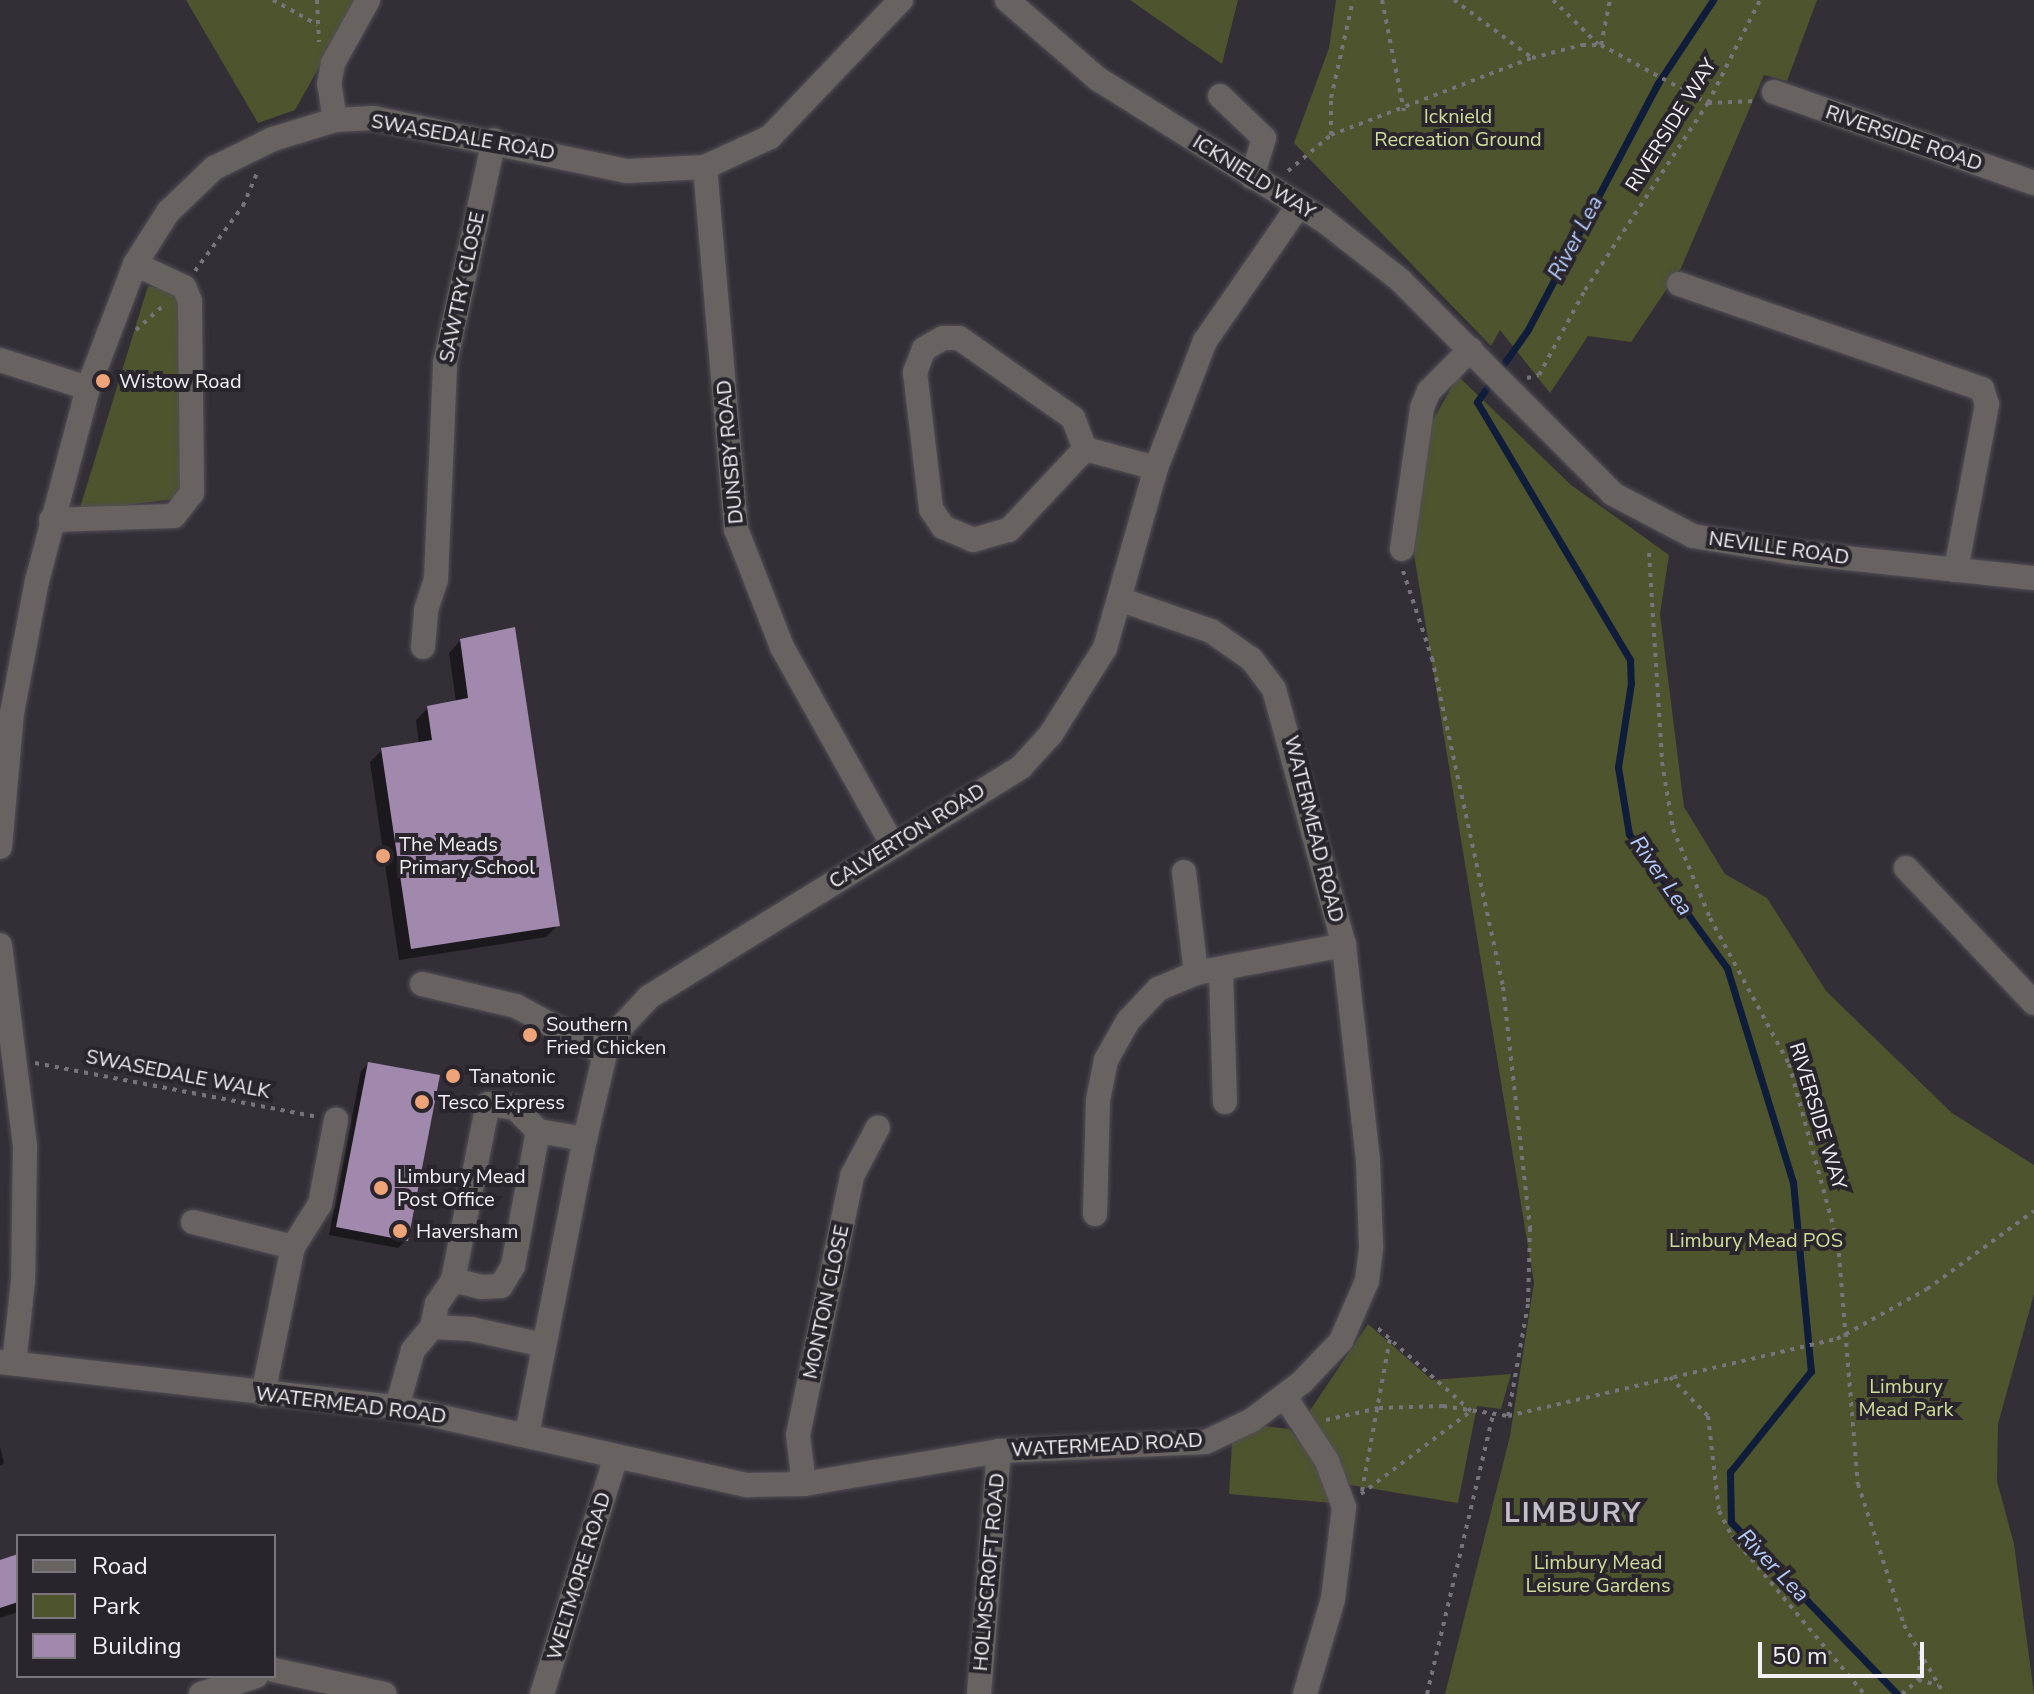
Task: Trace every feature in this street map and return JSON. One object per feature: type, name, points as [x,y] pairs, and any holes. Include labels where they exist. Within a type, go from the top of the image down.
[{"type":"street","points":[[335,120],[329,84],[333,63],[368,0]]},
{"type":"street","name":"SWASEDALE ROAD","points":[[0,847],[6,712],[51,520],[88,388],[135,264],[168,212],[214,168],[273,139],[335,120],[373,118],[494,140],[627,171],[705,167],[770,137],[901,0]]},
{"type":"street","name":"ICKNIELD WAY","points":[[1007,0],[1098,79],[1297,208],[1323,220],[1400,280],[1490,369]]},
{"type":"street","name":"RIVERSIDE ROAD","points":[[1774,92],[2034,183]]},
{"type":"street","points":[[1220,96],[1264,138],[1260,182]]},
{"type":"street","name":"SAWTRY CLOSE","points":[[423,647],[426,610],[436,580],[445,363],[494,140]]},
{"type":"street","name":"DUNSBY ROAD","points":[[705,167],[736,529],[782,647],[892,844]]},
{"type":"street","name":"CALVERTON ROAD","points":[[527,1434],[585,1139],[605,1054],[649,997],[1021,767],[1083,688],[1105,648],[1156,468],[1205,341],[1297,208]]},
{"type":"street","points":[[51,520],[174,516],[185,507],[192,493],[190,301],[184,287],[135,264]]},
{"type":"street","points":[[1679,284],[1982,389],[1987,404],[1956,570]]},
{"type":"street","points":[[943,338],[959,338],[1073,418],[1085,449],[1009,530],[973,540],[943,527],[931,509],[915,372],[924,349],[943,338]]},
{"type":"street","points":[[1402,549],[1422,408],[1429,391],[1471,349]]},
{"type":"street","points":[[0,360],[88,388]]},
{"type":"street","name":"NEVILLE ROAD","points":[[1490,369],[1518,384],[1555,440],[1613,494],[1693,536],[2034,578]]},
{"type":"street","points":[[1085,449],[1156,468]]},
{"type":"street","name":"WATERMEAD ROAD","points":[[7,1363],[397,1407],[747,1485],[804,1484],[999,1451],[1206,1442],[1285,1397],[1341,1341],[1357,1310],[1371,1246],[1358,1047],[1344,945],[1274,689],[1251,659],[1211,631],[1119,599]]},
{"type":"street","points":[[1906,868],[2034,1003]]},
{"type":"street","points":[[1184,872],[1196,973]]},
{"type":"street","points":[[0,945],[4,1018],[13,1059],[26,1191],[7,1363]]},
{"type":"street","points":[[1095,1214],[1098,1100],[1106,1060],[1128,1021],[1158,989],[1196,973],[1344,945]]},
{"type":"street","points":[[1221,969],[1225,1102]]},
{"type":"street","points":[[422,984],[525,1010],[605,1054]]},
{"type":"street","points":[[397,1407],[413,1350],[432,1327],[437,1304],[453,1280],[488,1104],[515,1108],[538,1131],[585,1139]]},
{"type":"street","points":[[263,1394],[293,1247],[320,1204],[336,1120]]},
{"type":"street","name":"MONTON CLOSE","points":[[804,1484],[798,1435],[839,1237],[852,1176],[878,1127]]},
{"type":"street","points":[[453,1280],[481,1287],[501,1286],[513,1266],[538,1131]]},
{"type":"street","points":[[193,1222],[293,1247]]},
{"type":"street","points":[[432,1327],[471,1329],[544,1345]]},
{"type":"street","points":[[1285,1397],[1308,1427],[1353,1500],[1333,1599],[1305,1694]]},
{"type":"street","name":"HOLMSCROFT ROAD","points":[[979,1694],[999,1451]]},
{"type":"street","name":"WELTMORE ROAD","points":[[542,1694],[616,1457]]},
{"type":"street","points":[[276,1670],[384,1694]]},
{"type":"street","points":[[201,1694],[250,1678]]},
{"type":"path","points":[[273,0],[318,25]]},
{"type":"path","points":[[1331,135],[1331,98],[1353,0]]},
{"type":"path","points":[[1382,0],[1404,111]]},
{"type":"path","points":[[1454,0],[1532,58]]},
{"type":"path","points":[[1553,0],[1600,45],[1708,103],[1759,102],[1774,92]]},
{"type":"path","points":[[1600,45],[1610,0]]},
{"type":"path","name":"RIVERSIDE WAY","points":[[1518,384],[1539,375],[1585,290],[1708,103],[1760,0]]},
{"type":"path","points":[[1260,182],[1331,135],[1404,111],[1532,58],[1600,45]]},
{"type":"path","points":[[130,336],[184,287],[243,206],[273,139]]},
{"type":"path","points":[[1402,549],[1404,578],[1432,658],[1503,987],[1530,1228],[1528,1304],[1508,1416]]},
{"type":"path","name":"RIVERSIDE WAY","points":[[1649,553],[1662,762],[1673,829],[1710,918],[1789,1064],[1838,1243],[1858,1484],[1904,1625],[1944,1694]]},
{"type":"path","name":"SWASEDALE WALK","points":[[13,1059],[336,1120]]},
{"type":"path","points":[[1308,1427],[1379,1408],[1471,1411],[1508,1416],[1837,1339],[1927,1289],[2034,1211]]},
{"type":"path","points":[[1357,1310],[1471,1411]]},
{"type":"path","points":[[1353,1500],[1379,1408],[1390,1339]]},
{"type":"path","points":[[1670,1377],[1708,1416],[1719,1511],[1732,1536],[1864,1694]]},
{"type":"path","points":[[1353,1500],[1471,1411]]},
{"type":"path","points":[[1427,1694],[1493,1414]]},
{"type":"path","points":[[1903,1693],[1918,1680],[1921,1654]]},
{"type":"path","points":[[1918,1680],[1939,1685]]},
{"type":"green space","points":[[186,0],[357,0],[295,110],[258,123]]},
{"type":"green space","points":[[1130,0],[1238,0],[1222,64]]},
{"type":"green space","name":"Icknield Recreation Ground","points":[[1336,0],[1817,0],[1787,81],[1764,75],[1681,268],[1631,342],[1588,336],[1550,393],[1500,330],[1491,346],[1294,143],[1329,48]]},
{"type":"green space","points":[[148,286],[180,293],[182,498],[79,511]]},
{"type":"green space","name":"Limbury Mead POS","points":[[1458,376],[1571,485],[1669,555],[1660,614],[1684,807],[1725,874],[1767,898],[1826,991],[1952,1113],[2034,1165],[2034,1294],[1998,1424],[1997,1481],[2014,1544],[2034,1694],[1445,1694],[1510,1436],[1534,1283],[1414,554],[1429,427]]},
{"type":"green space","points":[[1368,1324],[1432,1380],[1511,1374],[1501,1409],[1477,1406],[1458,1503],[1350,1485],[1309,1412]]},
{"type":"green space","points":[[1265,1426],[1289,1429],[1319,1465],[1332,1503],[1229,1494],[1232,1443]]},
{"type":"building","points":[[515,627],[560,926],[411,949],[381,748],[432,740],[427,706],[468,698],[460,639]]},
{"type":"building","points":[[368,1062],[440,1075],[408,1241],[336,1227]]},
{"type":"building","points":[[16,1555],[16,1603],[0,1608],[0,1560]]},
{"type":"waterway","name":"River Lea","points":[[1713,0],[1658,83],[1527,331],[1477,402],[1630,660],[1631,683],[1618,767],[1629,834],[1727,968],[1793,1182],[1811,1371],[1730,1472],[1731,1522],[1897,1694]]},
{"type":"place","name":"Wistow Road","points":[[103,381]]},
{"type":"place","name":"The Meads Primary School","points":[[383,856]]},
{"type":"place","name":"Southern Fried Chicken","points":[[530,1035]]},
{"type":"place","name":"Tanatonic","points":[[453,1076]]},
{"type":"place","name":"Tesco Express","points":[[422,1102]]},
{"type":"place","name":"Limbury Mead Post Office","points":[[381,1188]]},
{"type":"place","name":"Haversham","points":[[400,1231]]},
{"type":"district","name":"LIMBURY","points":[[1573,1513]]},
{"type":"park label","name":"Limbury Mead Park","points":[[1906,1398]]},
{"type":"park label","name":"Limbury Mead Leisure Gardens","points":[[1598,1574]]}]
